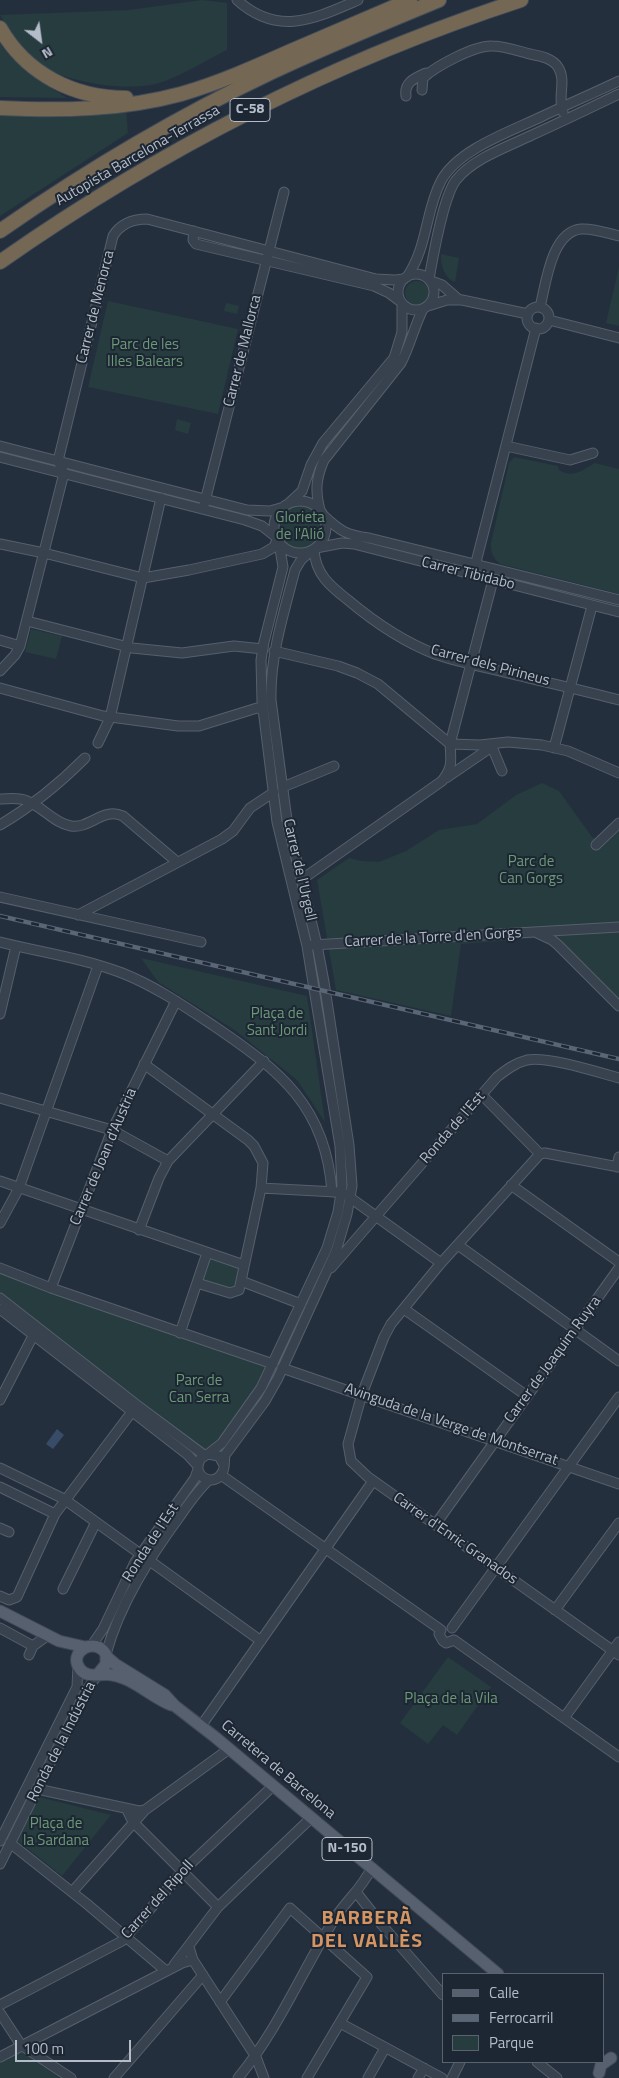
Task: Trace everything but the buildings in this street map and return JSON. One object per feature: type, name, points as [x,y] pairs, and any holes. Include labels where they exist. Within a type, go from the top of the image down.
[{"type":"highway","points":[[0,108],[85,109],[162,98],[219,81],[410,0]]},
{"type":"highway","name":"Autopista Barcelona-Terrassa","points":[[0,231],[134,145],[189,114],[305,57],[439,0]]},
{"type":"highway","name":"Autopista Barcelona-Terrassa","points":[[0,262],[125,180],[252,109],[383,50],[520,0]]},
{"type":"highway","points":[[0,28],[13,48],[24,60],[56,83],[99,97],[162,98]]},
{"type":"main road","name":"N-150","points":[[0,1611],[59,1641],[99,1646],[114,1664],[165,1695],[175,1706]]},
{"type":"main road","name":"N-150","points":[[59,1641],[86,1674],[113,1675],[126,1679],[158,1700],[175,1706]]},
{"type":"main road","points":[[78,1666],[77,1655],[88,1646]]},
{"type":"main road","points":[[98,1674],[105,1668],[106,1655]]},
{"type":"main road","name":"Carretera de Barcelona","points":[[175,1706],[497,1973]]},
{"type":"main road","points":[[593,2063],[599,2075]]},
{"type":"main road","points":[[599,2075],[601,2065],[604,2063]]},
{"type":"street","points":[[239,1],[255,14],[276,21],[289,22],[306,20],[358,0]]},
{"type":"street","points":[[406,96],[405,88],[407,83],[475,50],[492,46],[551,60],[557,66],[562,77],[560,101],[567,119]]},
{"type":"street","points":[[422,90],[423,78],[435,68]]},
{"type":"street","points":[[0,544],[143,578],[262,554],[274,547],[278,540],[274,526],[275,518],[302,491],[310,465],[323,443],[394,358],[402,332],[401,303],[398,292],[421,252],[436,192],[446,173],[458,162],[487,142],[619,81]]},
{"type":"street","points":[[0,446],[161,498],[254,522],[278,540],[284,548],[298,553],[314,549],[324,536],[326,529],[316,487],[320,469],[324,460],[401,363],[407,352],[411,334],[434,294],[430,280],[432,254],[448,196],[456,181],[493,154],[619,94]]},
{"type":"street","name":"Carrer de Mallorca","points":[[203,509],[284,192]]},
{"type":"street","name":"Carrer de Menorca","points":[[20,646],[44,553],[61,467],[113,236],[116,232],[131,221],[147,220],[196,231],[376,279],[394,280],[406,278]]},
{"type":"street","points":[[540,307],[553,257],[565,235],[582,229],[619,236]]},
{"type":"street","points":[[196,231],[193,240],[196,244],[374,286],[389,293],[412,310],[426,308],[447,300],[462,300]]},
{"type":"street","points":[[406,278],[418,274],[442,286],[458,299],[528,314]]},
{"type":"street","points":[[540,307],[546,310],[549,320],[542,328],[536,328],[528,321],[528,314],[533,309],[540,307]]},
{"type":"street","points":[[549,320],[619,338]]},
{"type":"street","points":[[473,575],[536,328]]},
{"type":"street","points":[[506,446],[570,460],[593,453]]},
{"type":"street","points":[[0,457],[46,469],[61,467],[247,510],[270,511],[306,501],[322,512],[338,529],[346,534],[619,600]]},
{"type":"street","points":[[46,469],[61,467]]},
{"type":"street","points":[[98,742],[110,718],[161,498]]},
{"type":"street","name":"Carrer de l'Urgell","points":[[278,540],[282,549],[283,568],[263,649],[261,681],[263,709],[279,829],[312,945]]},
{"type":"street","name":"Carrer Tibidabo","points":[[314,549],[342,543],[354,544],[619,612]]},
{"type":"street","name":"Carrer de l'Urgell","points":[[314,549],[296,567],[274,651],[271,700],[287,820],[301,880],[352,1163],[342,1194]]},
{"type":"street","name":"Carrer dels Pirineus","points":[[314,549],[316,566],[321,575],[359,609],[418,646],[470,664],[619,700]]},
{"type":"street","points":[[442,781],[451,766],[450,744],[493,580]]},
{"type":"street","points":[[554,748],[592,606]]},
{"type":"street","points":[[27,621],[127,646],[182,653],[234,646],[263,649]]},
{"type":"street","points":[[0,640],[20,646],[15,655],[0,671]]},
{"type":"street","points":[[274,651],[338,666],[378,684],[450,744],[480,745],[504,742],[554,748],[568,751],[619,773]]},
{"type":"street","points":[[0,688],[110,718],[158,722],[178,726],[198,726],[257,708],[263,709]]},
{"type":"street","points":[[301,880],[492,747],[504,742]]},
{"type":"street","points":[[492,747],[502,770]]},
{"type":"street","points":[[0,825],[33,804],[69,775],[85,758]]},
{"type":"street","points":[[283,787],[334,766]]},
{"type":"street","points":[[78,915],[228,835],[250,808],[274,792]]},
{"type":"street","points":[[0,799],[16,798],[26,800],[60,822],[72,826],[80,826],[104,814],[116,813],[123,816],[177,862]]},
{"type":"street","points":[[596,845],[619,823]]},
{"type":"street","points":[[0,897],[202,942]]},
{"type":"street","points":[[534,932],[619,927]]},
{"type":"street","points":[[562,949],[557,938],[571,929]]},
{"type":"street","name":"Carrer de la Torre d'en Gorgs","points":[[312,945],[534,932],[552,940],[619,1006]]},
{"type":"street","points":[[0,942],[98,966],[150,985],[264,1061],[288,1083],[310,1115],[342,1194]]},
{"type":"street","points":[[0,1014],[16,946]]},
{"type":"street","points":[[0,1223],[19,1188],[98,966]]},
{"type":"street","name":"Carrer de Joan d'Austria","points":[[51,1288],[112,1130],[176,1001]]},
{"type":"street","name":"Ronda de l'Est","points":[[324,1276],[497,1077],[512,1066],[529,1060],[548,1061],[619,1078]]},
{"type":"street","points":[[139,1230],[158,1178],[168,1161],[214,1116],[264,1061]]},
{"type":"street","points":[[144,1064],[254,1146],[263,1163],[261,1188],[239,1290],[230,1293],[197,1283]]},
{"type":"street","points":[[482,1095],[540,1154]]},
{"type":"street","points":[[0,1098],[112,1130],[168,1161]]},
{"type":"street","points":[[362,1394],[391,1324],[441,1263],[540,1154],[545,1153],[618,1167],[619,1156]]},
{"type":"street","points":[[0,1181],[244,1265]]},
{"type":"street","points":[[511,1185],[619,1262]]},
{"type":"street","points":[[261,1188],[342,1194],[441,1263]]},
{"type":"street","name":"Ronda de l'Est","points":[[206,1454],[222,1443],[278,1366],[324,1276],[344,1226],[342,1194]]},
{"type":"street","name":"Ronda de l'Est","points":[[224,1465],[225,1455],[265,1401],[301,1304],[335,1224],[342,1194]]},
{"type":"street","points":[[458,1245],[619,1361]]},
{"type":"street","points":[[180,1333],[207,1253]]},
{"type":"street","name":"Avinguda de la Verge de Montserrat","points":[[0,1268],[51,1288],[619,1484]]},
{"type":"street","name":"Carrer de Joaquim Ruyra","points":[[435,1525],[619,1268]]},
{"type":"street","points":[[240,1282],[301,1304]]},
{"type":"street","points":[[0,1298],[35,1332]]},
{"type":"street","points":[[0,1309],[35,1332],[134,1409],[188,1455],[201,1475],[209,1480],[217,1478],[221,1474],[224,1465],[219,1456],[206,1454],[134,1409]]},
{"type":"street","points":[[404,1309],[527,1396]]},
{"type":"street","points":[[0,1400],[35,1332]]},
{"type":"street","name":"Carrer d'Enric Granados","points":[[362,1394],[350,1434],[349,1455],[351,1461],[360,1471],[616,1653]]},
{"type":"street","points":[[452,1628],[619,1397]]},
{"type":"street","points":[[0,1596],[9,1600],[17,1597],[55,1514],[64,1499],[134,1409]]},
{"type":"street","points":[[198,1468],[200,1460],[206,1454]]},
{"type":"street","points":[[0,1468],[64,1499],[261,1641]]},
{"type":"street","name":"Ronda de l'Est","points":[[88,1646],[103,1629],[129,1572],[195,1478],[198,1468]]},
{"type":"street","points":[[221,1474],[441,1630]]},
{"type":"street","name":"Ronda de l'Est","points":[[106,1655],[114,1629],[149,1561],[199,1490],[209,1480]]},
{"type":"street","points":[[201,1726],[373,1481]]},
{"type":"street","points":[[0,1487],[55,1514]]},
{"type":"street","points":[[63,1589],[96,1522]]},
{"type":"street","points":[[0,1528],[9,1532]]},
{"type":"street","points":[[556,1610],[617,1529]]},
{"type":"street","points":[[15,1636],[28,1625]]},
{"type":"street","points":[[441,1630],[448,1627],[452,1628]]},
{"type":"street","points":[[0,1628],[33,1646]]},
{"type":"street","points":[[452,1628],[455,1632],[454,1640]]},
{"type":"street","points":[[441,1630],[439,1634],[442,1641],[446,1643],[454,1640]]},
{"type":"street","points":[[29,1655],[33,1646],[48,1635]]},
{"type":"street","points":[[454,1640],[619,1757]]},
{"type":"street","points":[[564,1718],[616,1653],[619,1642]]},
{"type":"street","name":"Ronda de la Indústria","points":[[0,1841],[77,1686],[78,1666]]},
{"type":"street","name":"Ronda de la Indústria","points":[[0,1864],[86,1691],[98,1674]]},
{"type":"street","points":[[72,1892],[145,1810],[229,1750]]},
{"type":"street","name":"Carrer del Ripoll","points":[[0,2005],[126,1938],[184,1871],[273,1786]]},
{"type":"street","points":[[37,1789],[139,1812],[145,1810]]},
{"type":"street","points":[[126,1808],[133,1822],[218,1907]]},
{"type":"street","points":[[168,1970],[218,1907],[311,1818]]},
{"type":"street","points":[[10,1843],[168,1970]]},
{"type":"street","points":[[238,2078],[256,2057],[335,1918],[356,1892],[371,1869]]},
{"type":"street","points":[[356,1892],[442,1994]]},
{"type":"street","points":[[220,2002],[290,1908],[367,1978],[307,2078]]},
{"type":"street","points":[[188,1947],[193,1960],[256,2057],[264,2078]]},
{"type":"street","points":[[0,2057],[168,1970],[193,1960]]},
{"type":"street","points":[[114,2078],[203,1976]]},
{"type":"street","points":[[0,2013],[21,2045],[71,2078]]},
{"type":"street","points":[[340,2023],[442,2078]]},
{"type":"street","points":[[368,2078],[385,2048]]},
{"type":"street","points":[[452,2078],[460,2063]]},
{"type":"street","points":[[538,2063],[557,2078]]},
{"type":"street","points":[[418,2078],[424,2068]]},
{"type":"green space","points":[[202,0],[227,3],[227,50],[163,82],[142,86],[127,87],[95,84],[49,70],[27,54],[0,15],[129,10]]},
{"type":"green space","points":[[0,43],[6,52],[22,67],[67,98],[0,97]]},
{"type":"green space","points":[[126,109],[128,133],[0,216],[0,114],[81,117]]},
{"type":"green space","points":[[441,254],[459,258],[455,282],[448,278],[444,271]]},
{"type":"green space","points":[[619,267],[619,326],[606,323]]},
{"type":"green space","points":[[417,281],[422,282],[428,288],[428,298],[422,304],[417,305],[412,304],[406,298],[405,293],[406,288],[412,282]]},
{"type":"green space","name":"Parc de les Illes Balears","points":[[108,301],[238,329],[218,414],[88,387]]},
{"type":"green space","points":[[226,303],[239,306],[237,314],[224,311]]},
{"type":"green space","points":[[177,419],[191,423],[188,434],[175,430]]},
{"type":"green space","points":[[514,457],[558,466],[559,470],[568,474],[573,474],[595,463],[619,469],[619,594],[500,564],[492,555],[491,543],[509,463]]},
{"type":"green space","name":"Glorieta de l'Alió","points":[[300,505],[312,509],[318,515],[322,527],[318,539],[312,545],[300,549],[288,545],[282,539],[278,527],[282,515],[288,509]]},
{"type":"green space","points":[[31,629],[62,636],[56,659],[25,652]]},
{"type":"green space","name":"Parc de Can Gorgs","points":[[542,783],[559,791],[592,837],[605,844],[619,829],[619,1010],[558,950],[538,938],[461,944],[451,1016],[336,990],[317,880],[349,858],[379,862],[406,851],[439,830],[477,824],[516,795]]},
{"type":"green space","name":"Plaça de Sant Jordi","points":[[141,958],[307,996],[325,1122],[297,1080],[236,1031],[158,982]]},
{"type":"green space","points":[[209,1259],[240,1268],[234,1288],[230,1289],[201,1280]]},
{"type":"green space","name":"Parc de Can Serra","points":[[0,1270],[267,1367],[248,1402],[231,1425],[203,1450],[0,1293]]},
{"type":"green space","name":"Plaça de la Vila","points":[[448,1657],[491,1687],[457,1735],[443,1725],[428,1744],[400,1723]]},
{"type":"green space","name":"Plaça de la Sardana","points":[[39,1797],[111,1815],[62,1876],[18,1841]]},
{"type":"green space","points":[[21,2051],[60,2078],[0,2078],[0,2063]]},
{"type":"water","points":[[57,1429],[64,1435],[53,1449],[46,1444]]},
{"type":"railway","points":[[0,916],[619,1059]]},
{"type":"district","name":"BARBERÀ DEL VALLÈS","points":[[367,1930]]}]
